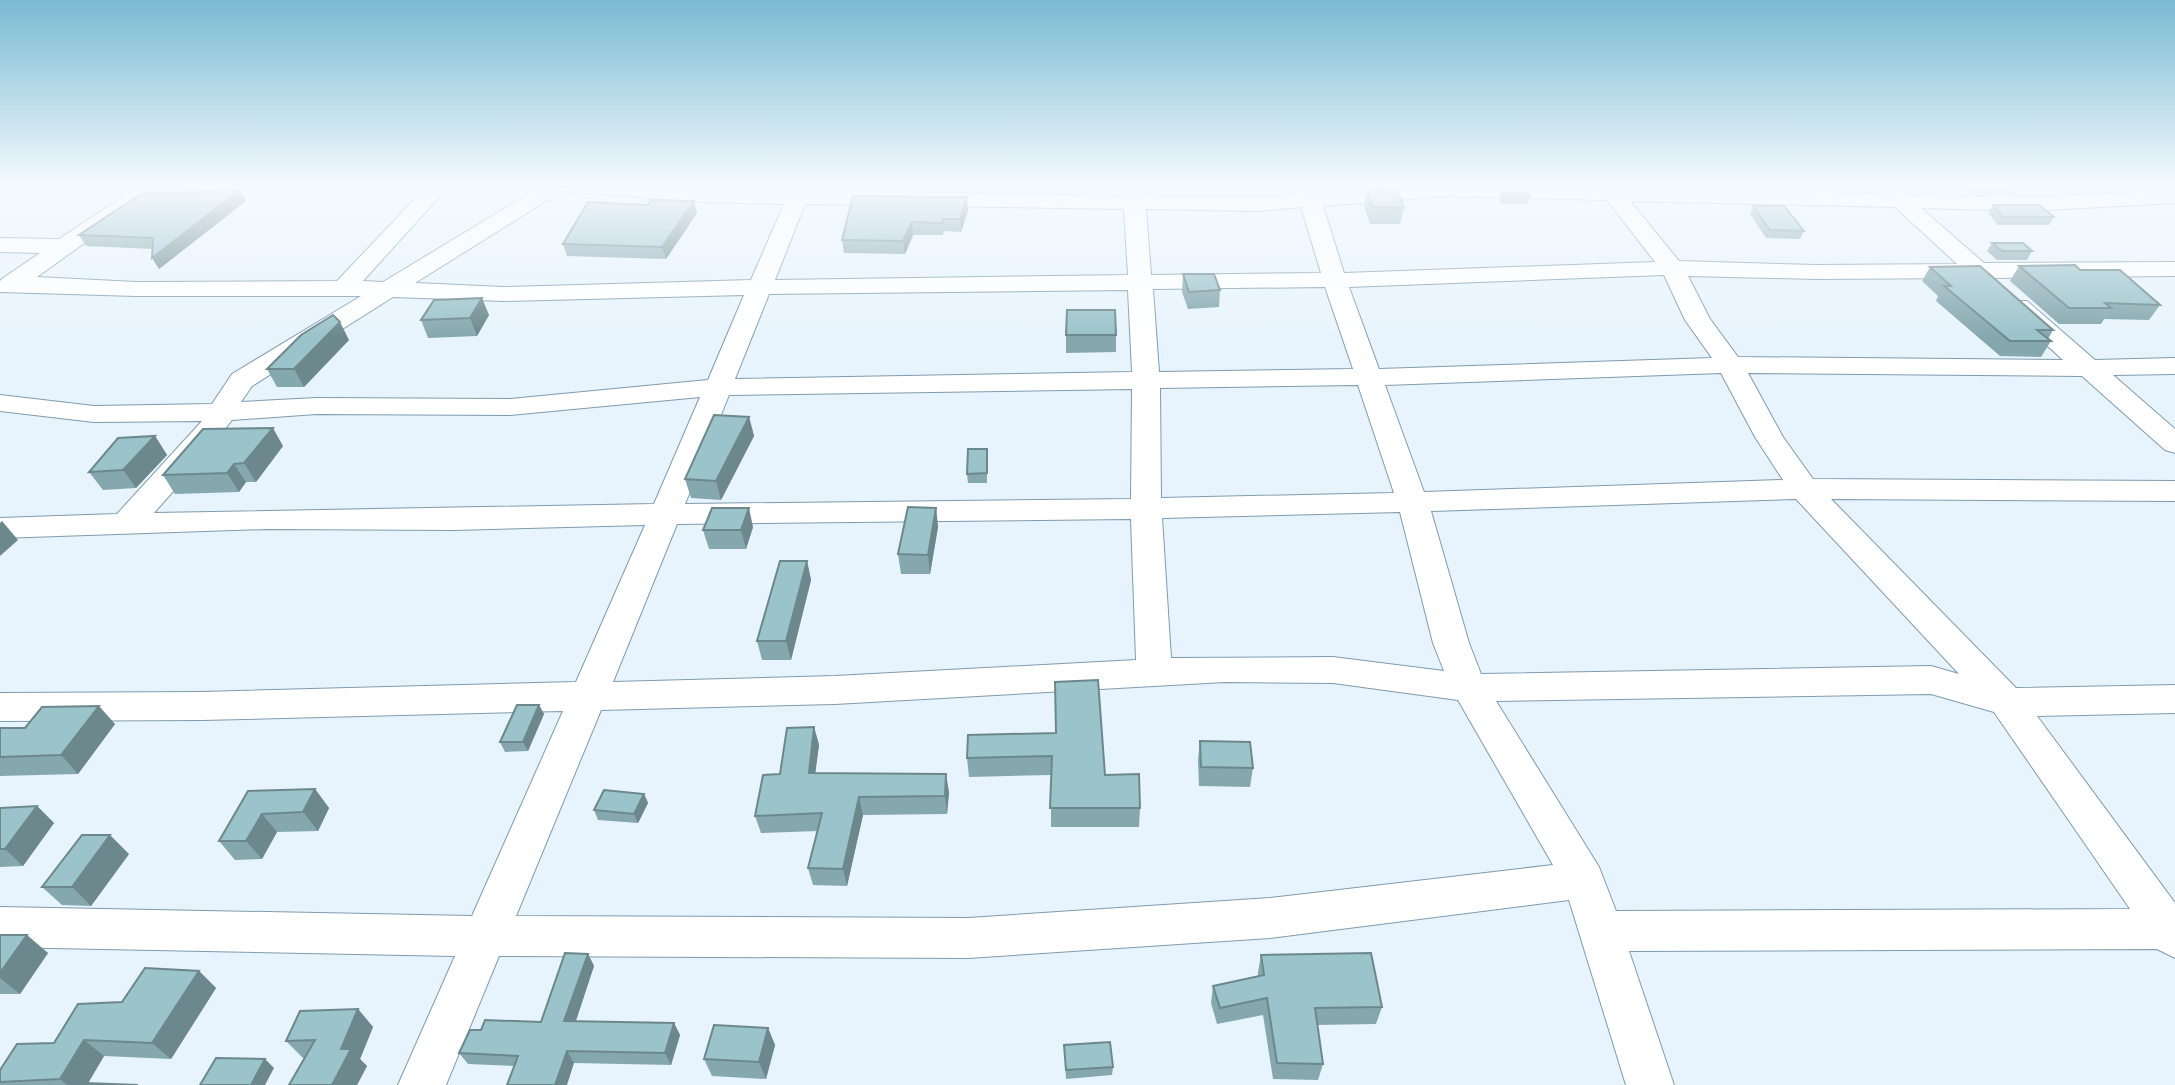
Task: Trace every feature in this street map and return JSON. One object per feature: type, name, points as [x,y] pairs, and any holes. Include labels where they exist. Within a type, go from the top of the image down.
[{"type":"street","points":[[6,288],[76,237]]},
{"type":"street","points":[[344,288],[391,237]]},
{"type":"street","points":[[125,524],[192,452],[221,412],[232,389],[242,380],[476,237]]},
{"type":"street","points":[[422,1085],[780,237]]},
{"type":"street","points":[[1138,237],[1146,380],[1146,508],[1154,671]]},
{"type":"street","points":[[1323,237],[1413,503],[1451,643],[1469,688],[1584,880],[1650,1085]]},
{"type":"street","points":[[1647,237],[1672,268],[1698,320],[1730,365],[1769,437],[1804,489],[2007,702],[2173,932]]},
{"type":"street","points":[[1941,237],[2175,444]]},
{"type":"street","points":[[0,245],[62,246]]},
{"type":"street","points":[[6,288],[344,288],[504,294],[759,287],[1337,280],[1672,268],[1816,272],[2175,269]]},
{"type":"street","points":[[0,403],[94,414],[169,415],[316,406],[510,407],[716,387],[1368,377],[1730,365],[2175,366]]},
{"type":"street","points":[[0,528],[267,519],[454,520],[1413,503],[1804,489],[2175,491]]},
{"type":"street","points":[[0,707],[202,706],[835,690],[1154,671],[1333,670],[1469,688],[1931,680],[2007,702],[2175,699]]},
{"type":"street","points":[[0,927],[485,936],[968,938],[1270,918],[1584,880]]},
{"type":"street","points":[[1602,931],[2173,932]]},
{"type":"building","points":[[119,237],[180,237],[152,258],[153,238]]},
{"type":"building","points":[[567,237],[669,237],[662,247],[563,244]]},
{"type":"building","points":[[843,237],[905,237],[903,241],[842,240]]},
{"type":"building","points":[[1992,243],[2023,243],[2032,251],[2002,251]]},
{"type":"building","points":[[2075,265],[2080,270],[2120,270],[2160,305],[2105,303],[2111,308],[2069,308],[2019,266]]},
{"type":"building","points":[[1980,266],[2053,330],[2037,330],[2051,341],[2010,341],[1944,286],[1951,286],[1930,267]]},
{"type":"building","points":[[1183,274],[1214,274],[1220,290],[1189,292]]},
{"type":"building","points":[[482,298],[470,318],[421,320],[434,300]]},
{"type":"building","points":[[1067,310],[1115,310],[1116,335],[1066,335]]},
{"type":"building","points":[[333,315],[340,322],[294,369],[267,369],[301,335]]},
{"type":"building","points":[[714,415],[749,417],[716,481],[685,479]]},
{"type":"building","points":[[273,428],[244,463],[234,464],[227,473],[163,475],[203,429]]},
{"type":"building","points":[[155,436],[123,470],[89,472],[118,438]]},
{"type":"building","points":[[968,449],[987,449],[987,473],[967,474]]},
{"type":"building","points":[[908,507],[936,508],[928,555],[898,554]]},
{"type":"building","points":[[712,508],[749,508],[741,530],[703,530]]},
{"type":"building","points":[[780,561],[807,561],[786,641],[757,641]]},
{"type":"building","points":[[1098,680],[1105,775],[1139,774],[1140,808],[1050,808],[1052,756],[967,758],[968,735],[1056,733],[1055,682]]},
{"type":"building","points":[[517,705],[539,705],[523,742],[500,742]]},
{"type":"building","points":[[99,706],[61,755],[0,757],[0,728],[25,728],[42,707]]},
{"type":"building","points":[[814,727],[809,773],[946,774],[945,796],[859,797],[843,869],[808,868],[822,813],[755,816],[763,775],[780,774],[787,728]]},
{"type":"building","points":[[1200,741],[1250,742],[1253,768],[1201,767]]},
{"type":"building","points":[[315,789],[303,812],[262,814],[246,841],[219,841],[248,791]]},
{"type":"building","points":[[604,790],[644,794],[634,814],[594,810]]},
{"type":"building","points":[[37,806],[5,849],[0,849],[0,808]]},
{"type":"building","points":[[82,835],[110,835],[72,887],[42,887]]},
{"type":"building","points":[[0,935],[27,935],[0,973]]},
{"type":"building","points":[[565,953],[588,954],[564,1021],[674,1023],[665,1053],[567,1051],[555,1085],[507,1085],[518,1056],[459,1053],[470,1030],[481,1030],[485,1020],[541,1022]]},
{"type":"building","points":[[1371,953],[1382,1007],[1315,1008],[1323,1064],[1277,1063],[1267,998],[1220,1008],[1213,986],[1264,975],[1261,955]]},
{"type":"building","points":[[145,968],[199,971],[152,1043],[84,1040],[60,1079],[0,1082],[0,1070],[17,1044],[54,1043],[78,1004],[122,1002]]},
{"type":"building","points":[[358,1009],[341,1049],[351,1049],[332,1085],[289,1085],[315,1040],[286,1041],[300,1011]]},
{"type":"building","points":[[714,1025],[768,1028],[759,1062],[704,1059]]},
{"type":"building","points":[[1110,1042],[1113,1067],[1066,1070],[1064,1045]]},
{"type":"building","points":[[216,1058],[265,1059],[251,1085],[200,1085]]},
{"type":"building","points":[[85,1083],[138,1085],[84,1085]]}]
